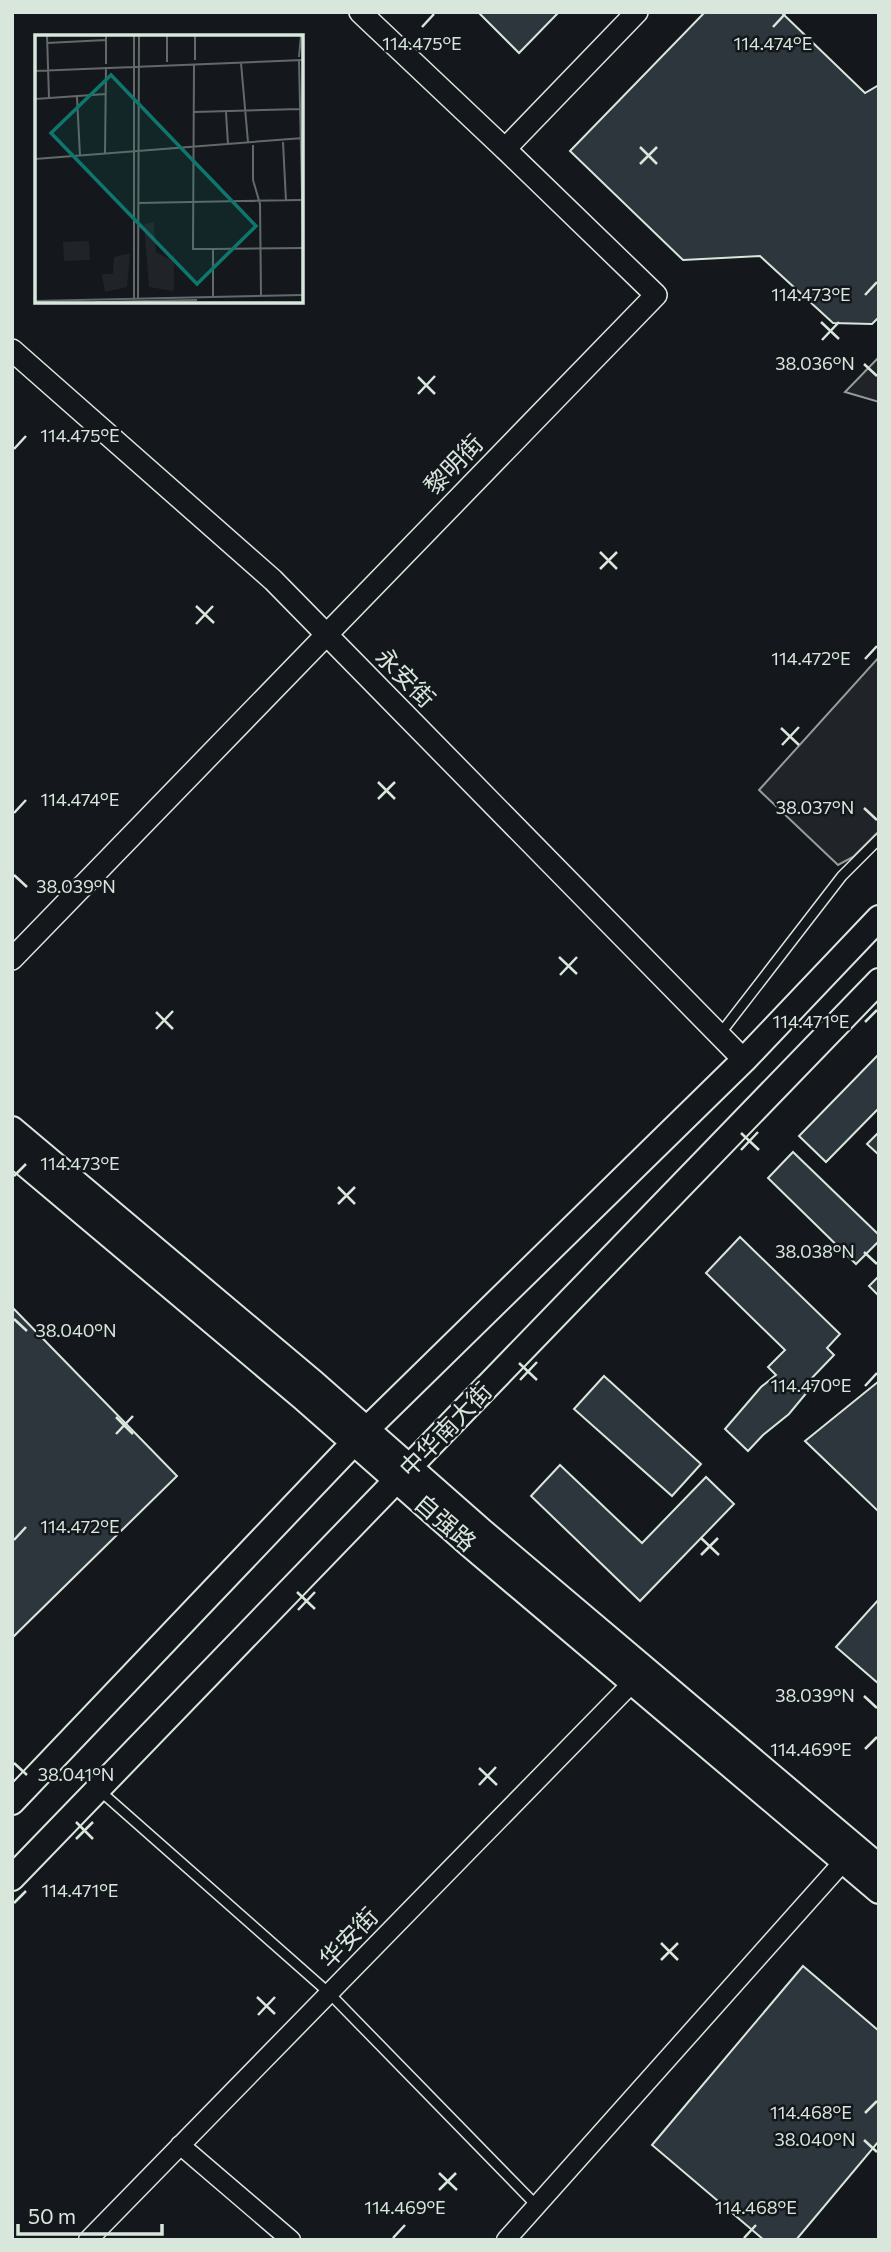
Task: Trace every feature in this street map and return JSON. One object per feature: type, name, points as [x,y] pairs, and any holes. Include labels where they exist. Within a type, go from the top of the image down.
[{"type":"main road","points":[[12,1802],[360,1436],[744,1060],[879,918]]},
{"type":"main road","name":"中华南大街","points":[[12,1878],[879,981]]},
{"type":"main road","name":"自强路","points":[[12,1129],[403,1474],[470,1545],[639,1676],[850,1854],[879,1891]]},
{"type":"main road","name":"自强路","points":[[12,1153],[271,1370],[360,1436]]},
{"type":"main road","name":"自强路","points":[[850,1854],[879,1867]]},
{"type":"street","points":[[360,12],[505,149],[637,12]]},
{"type":"street","name":"黎明街","points":[[12,959],[656,295],[505,149]]},
{"type":"street","name":"永安街","points":[[12,350],[273,580],[744,1060]]},
{"type":"street","name":"华安街","points":[[88,2240],[639,1676]]},
{"type":"street","points":[[506,2240],[850,1854]]},
{"type":"street","points":[[180,2145],[291,2240]]},
{"type":"lane","points":[[720,1034],[842,876],[879,839]]},
{"type":"lane","points":[[98,1789],[329,1993],[536,2205]]},
{"type":"shaded area","points":[[879,357],[879,402],[845,392]]},
{"type":"shaded area","points":[[879,657],[879,831],[853,857],[838,865],[759,790]]},
{"type":"building","points":[[478,12],[559,12],[519,53]]},
{"type":"building","points":[[705,12],[781,12],[865,93],[879,85],[879,317],[872,324],[833,323],[760,256],[683,260],[570,151]]},
{"type":"building","points":[[879,1054],[879,1108],[826,1162],[799,1136]]},
{"type":"building","points":[[879,1132],[879,1155],[867,1144]]},
{"type":"building","points":[[793,1152],[879,1235],[879,1241],[856,1264],[768,1178]]},
{"type":"building","points":[[740,1237],[840,1334],[827,1348],[834,1355],[809,1381],[813,1385],[789,1414],[748,1451],[725,1429],[761,1387],[776,1375],[768,1367],[785,1350],[706,1273]]},
{"type":"building","points":[[879,1276],[879,1296],[869,1286]]},
{"type":"building","points":[[12,1307],[177,1476],[12,1638]]},
{"type":"building","points":[[604,1376],[701,1464],[672,1496],[574,1409]]},
{"type":"building","points":[[879,1381],[879,1512],[805,1441]]},
{"type":"building","points":[[560,1465],[642,1543],[706,1477],[734,1504],[640,1601],[531,1496]]},
{"type":"building","points":[[879,1599],[879,1684],[836,1647]]},
{"type":"building","points":[[803,1966],[879,2031],[879,2141],[796,2240],[764,2240],[652,2145]]}]
